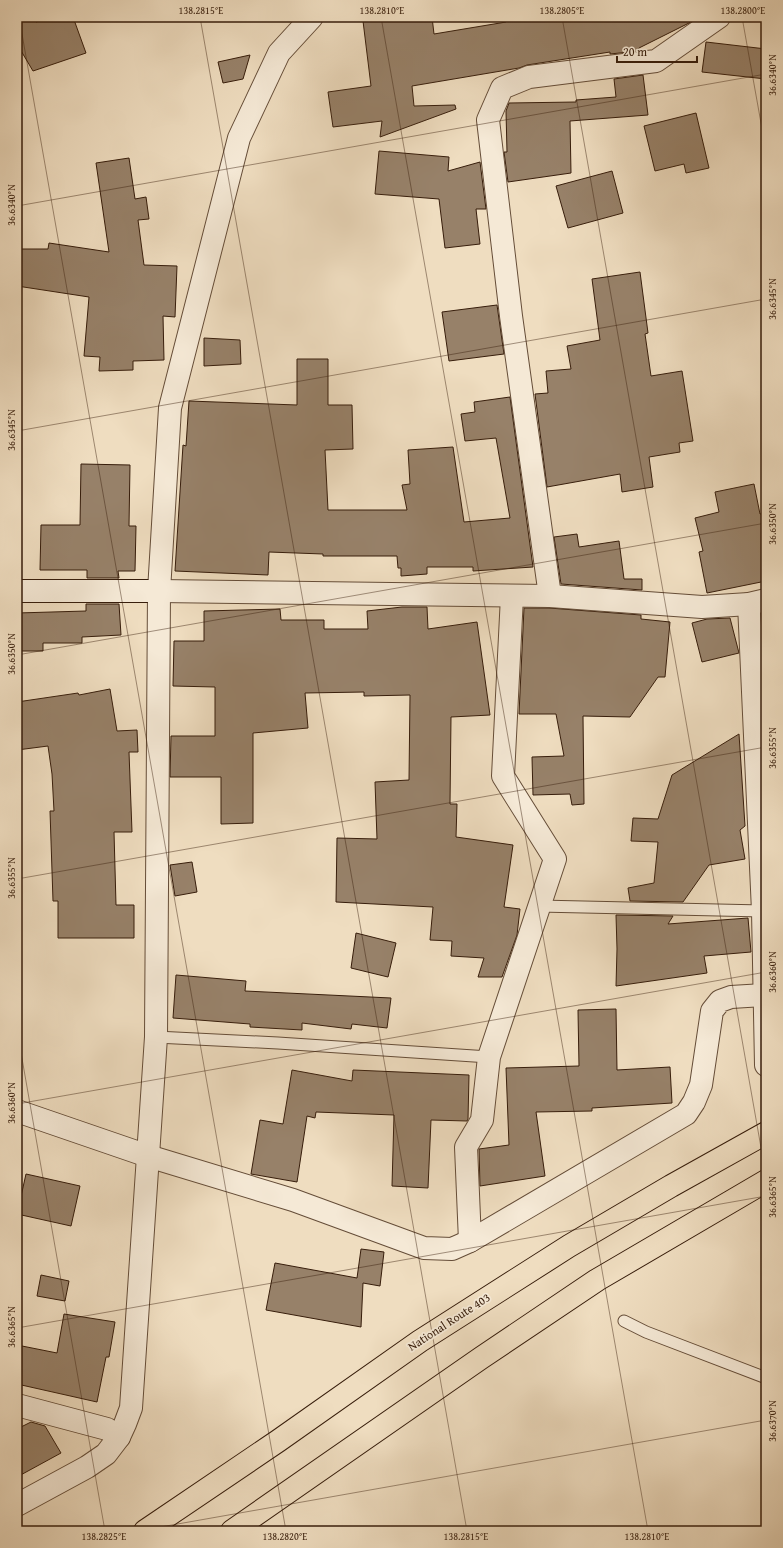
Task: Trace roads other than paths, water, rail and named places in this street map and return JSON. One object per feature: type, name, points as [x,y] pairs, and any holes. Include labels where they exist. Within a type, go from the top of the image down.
[{"type":"highway","name":"National Route 403","points":[[145,1531],[278,1441],[420,1341],[568,1246],[766,1133]]},
{"type":"highway","points":[[232,1531],[469,1366],[597,1280],[766,1181]]},
{"type":"street","points":[[17,1505],[87,1467],[106,1454],[126,1424],[131,1408],[156,1037],[159,591],[170,408],[239,138],[279,53],[312,17]]},
{"type":"street","points":[[550,596],[511,316],[488,120],[502,88],[529,76],[656,61],[719,17]]},
{"type":"street","points":[[17,591],[159,591],[550,596],[702,607],[757,602],[766,1065]]},
{"type":"street","points":[[470,1240],[466,1147],[482,1120],[489,1057],[555,859],[503,776],[512,596]]},
{"type":"street","points":[[17,1110],[148,1156],[293,1200],[424,1248],[452,1249],[686,1114],[694,1102],[701,1085],[712,1011],[720,1001],[731,997],[764,995]]},
{"type":"street","points":[[17,1405],[107,1429],[118,1438]]},
{"type":"lane","points":[[539,906],[763,911]]},
{"type":"lane","points":[[156,1037],[278,1043],[489,1057]]},
{"type":"lane","points":[[624,1320],[646,1332],[766,1378]]}]
